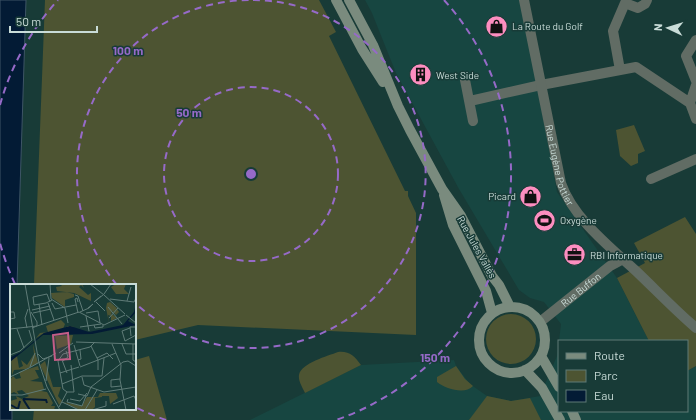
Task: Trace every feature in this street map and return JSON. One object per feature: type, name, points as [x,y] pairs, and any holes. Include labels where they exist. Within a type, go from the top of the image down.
[{"type":"main road","name":"Rue Jules Vallès","points":[[336,0],[362,49],[398,106],[442,189],[461,216],[492,276],[499,285],[510,306]]},
{"type":"main road","name":"Rue Jules Vallès","points":[[349,0],[373,45],[398,106]]},
{"type":"main road","name":"Rue Jules Vallès","points":[[442,189],[453,225],[486,291],[492,313]]},
{"type":"main road","points":[[510,306],[529,311],[540,322],[545,335],[545,342],[541,356],[534,365],[517,373],[502,371],[492,366],[483,355],[479,339],[485,320],[492,313],[510,306]]},
{"type":"main road","points":[[541,356],[558,385]]},
{"type":"main road","points":[[525,370],[542,388],[560,420]]},
{"type":"street","name":"Rue Eugène Pottier","points":[[524,0],[564,193],[585,222],[696,328]]},
{"type":"street","points":[[620,70],[613,31],[625,3],[638,8],[645,4],[646,0]]},
{"type":"street","points":[[696,40],[686,56],[696,82]]},
{"type":"street","points":[[470,101],[541,85],[636,67],[690,103],[696,119]]},
{"type":"street","points":[[466,80],[473,121]]},
{"type":"street","points":[[690,103],[696,85]]},
{"type":"street","points":[[651,179],[696,159]]},
{"type":"street","name":"Rue Buffon","points":[[540,322],[610,266],[623,259]]},
{"type":"shaded area","points":[[365,0],[521,0],[557,192],[617,278],[648,340],[559,340],[561,324],[544,302],[530,298],[519,290],[459,189],[396,73],[372,13]]},
{"type":"shaded area","points":[[558,349],[558,412],[688,412],[688,370],[696,366],[696,420],[250,420],[361,365],[454,360],[456,366],[470,384],[487,396],[511,401],[540,396],[557,356]]},
{"type":"green space","points":[[45,0],[319,0],[336,32],[329,36],[405,191],[408,191],[408,196],[416,213],[416,335],[198,325],[136,340],[136,284],[34,284]]},
{"type":"green space","points":[[634,125],[645,151],[638,154],[638,163],[631,166],[620,156],[616,130]]},
{"type":"green space","points":[[685,217],[696,234],[696,366],[688,370],[688,340],[648,340],[617,278],[645,263],[634,243]]},
{"type":"green space","points":[[511,314],[521,316],[529,321],[534,329],[536,339],[534,349],[529,357],[521,362],[511,364],[501,362],[493,357],[488,349],[486,339],[488,329],[493,321],[501,316]]},
{"type":"green space","points":[[338,352],[346,352],[356,359],[361,365],[305,393],[299,380],[301,371],[316,360]]},
{"type":"green space","points":[[149,356],[167,420],[33,420],[34,410],[136,410],[136,360]]},
{"type":"green space","points":[[456,366],[465,379],[473,386],[470,389],[460,391],[450,389],[437,382],[437,377]]},
{"type":"green space","points":[[487,396],[511,401],[530,398],[541,420],[469,420]]},
{"type":"water","points":[[0,0],[26,0],[17,284],[10,284],[10,410],[12,410],[12,420],[0,420]]},
{"type":"place","name":"La Route du Golf","points":[[497,26]]},
{"type":"place","name":"West Side","points":[[421,75]]},
{"type":"place","name":"Picard","points":[[531,196]]},
{"type":"place","name":"Oxygène","points":[[545,220]]},
{"type":"place","name":"RBI Informatique","points":[[575,255]]}]
